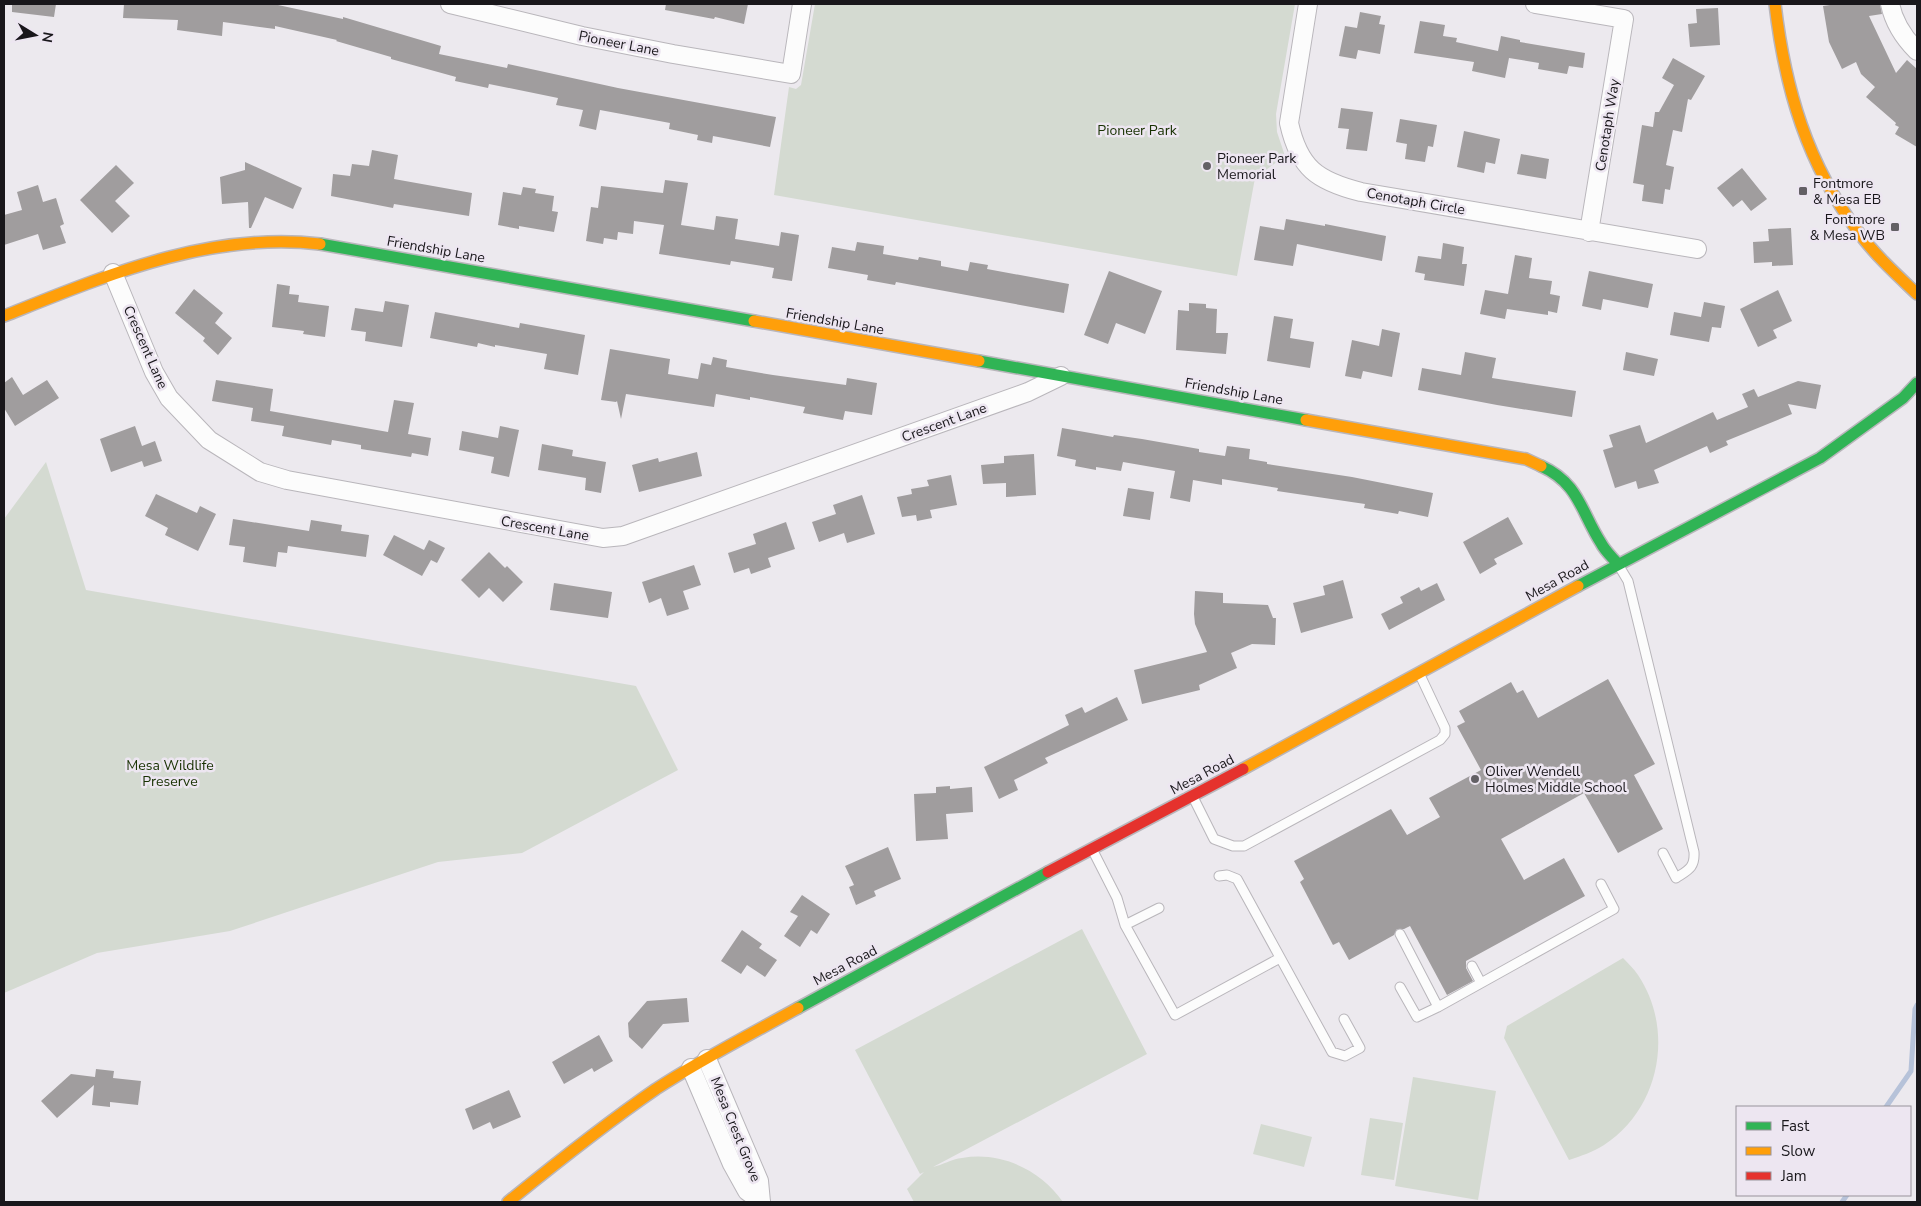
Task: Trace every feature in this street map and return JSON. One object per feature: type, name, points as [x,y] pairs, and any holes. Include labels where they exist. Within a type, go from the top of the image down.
[{"type":"main road","points":[[1775,4],[1778,34],[1790,96],[1802,130],[1825,180],[1860,235],[1881,260],[1917,294]]},
{"type":"main road","name":"Friendship Lane","points":[[4,316],[113,273],[177,255],[229,245],[263,241],[297,242],[361,251],[1526,459],[1565,480],[1574,491],[1601,544],[1618,564]]},
{"type":"main road","name":"Mesa Road","points":[[508,1202],[567,1154],[657,1089],[706,1059],[1618,564],[1820,458],[1903,398],[1917,384]]},
{"type":"street","name":"Pioneer Lane","points":[[450,4],[582,36],[790,74],[802,4]]},
{"type":"street","name":"Cenotaph Circle","points":[[1308,4],[1290,105],[1289,123],[1299,156],[1323,179],[1338,186],[1361,192],[1696,249]]},
{"type":"street","name":"Cenotaph Way","points":[[1535,4],[1631,19],[1589,232]]},
{"type":"street","points":[[1890,4],[1893,18],[1899,30],[1907,42],[1917,51]]},
{"type":"street","name":"Crescent Lane","points":[[113,273],[154,372],[169,398],[209,440],[260,472],[287,480],[603,538],[623,536],[1028,392],[1061,376]]},
{"type":"street","name":"Mesa Crest Grove","points":[[706,1059],[724,1123]]},
{"type":"street","name":"Mesa Crest Grove","points":[[691,1068],[759,1181],[761,1202]]},
{"type":"lane","points":[[1618,564],[1628,581],[1694,852],[1694,861],[1690,869],[1676,878],[1662,853]]},
{"type":"lane","points":[[1193,796],[1214,839],[1233,846],[1244,846],[1440,740],[1445,734],[1446,728],[1418,672]]},
{"type":"lane","points":[[1092,848],[1117,898],[1125,926],[1175,1015],[1280,958]]},
{"type":"lane","points":[[1219,876],[1227,875],[1237,878],[1332,1052],[1345,1056],[1360,1048],[1344,1019]]},
{"type":"lane","points":[[1400,987],[1417,1017],[1438,1007],[1614,909],[1601,884]]},
{"type":"lane","points":[[1125,926],[1159,908]]},
{"type":"lane","points":[[1400,934],[1438,1007]]},
{"type":"lane","points":[[1472,966],[1481,983]]},
{"type":"green space","name":"Pioneer Park","points":[[815,4],[1295,4],[1276,114],[1277,132],[1285,156],[1255,178],[1237,276],[774,195],[789,87],[796,89],[801,85]]},
{"type":"green space","name":"Mesa Wildlife Preserve","points":[[46,462],[86,590],[636,686],[678,770],[522,853],[438,862],[230,931],[97,953],[4,993],[4,519]]},
{"type":"green space","points":[[1082,929],[1147,1054],[933,1167],[958,1159],[977,1157],[1005,1160],[1032,1172],[1054,1191],[1063,1202],[914,1202],[907,1189],[924,1172],[920,1174],[855,1050]]},
{"type":"green space","points":[[1623,958],[1638,975],[1649,997],[1656,1020],[1658,1043],[1656,1067],[1649,1090],[1638,1111],[1623,1130],[1604,1145],[1587,1154],[1569,1160],[1504,1038],[1507,1026]]},
{"type":"green space","points":[[1413,1077],[1496,1091],[1478,1200],[1395,1186]]},
{"type":"green space","points":[[1370,1118],[1403,1123],[1394,1180],[1361,1175]]},
{"type":"green space","points":[[1261,1124],[1312,1137],[1304,1167],[1253,1154]]},
{"type":"building","points":[[12,4],[56,4],[54,17],[12,12]]},
{"type":"building","points":[[124,4],[278,4],[343,19],[343,17],[441,46],[439,54],[507,68],[508,64],[618,88],[776,117],[770,147],[713,136],[712,143],[697,140],[698,135],[669,129],[670,123],[600,110],[596,130],[579,126],[583,110],[556,105],[558,98],[489,84],[488,88],[455,81],[456,77],[391,59],[391,57],[337,40],[275,26],[275,29],[223,22],[222,36],[177,30],[178,20],[123,18]]},
{"type":"building","points":[[666,4],[748,4],[744,24],[715,17],[714,19],[665,10]]},
{"type":"building","points":[[1837,4],[1880,4],[1882,14],[1869,16],[1896,73],[1907,60],[1917,69],[1917,147],[1895,134],[1899,127],[1895,125],[1896,123],[1866,97],[1875,87],[1861,74],[1856,62],[1842,69],[1829,42],[1823,6]]},
{"type":"building","points":[[1718,8],[1720,45],[1690,47],[1688,24],[1697,23],[1696,9]]},
{"type":"building","points":[[1360,12],[1381,16],[1379,24],[1385,25],[1380,54],[1358,50],[1356,59],[1339,56],[1345,26],[1357,28]]},
{"type":"building","points":[[1420,21],[1445,25],[1443,36],[1457,38],[1456,42],[1498,51],[1501,36],[1520,40],[1520,42],[1585,53],[1583,68],[1569,66],[1567,74],[1538,69],[1539,63],[1509,58],[1505,78],[1472,71],[1474,62],[1414,53]]},
{"type":"building","points":[[1673,58],[1705,76],[1691,100],[1688,99],[1682,132],[1673,130],[1666,165],[1674,167],[1670,190],[1665,189],[1663,204],[1642,201],[1644,185],[1633,183],[1642,125],[1653,127],[1655,112],[1659,112],[1674,85],[1662,78]]},
{"type":"building","points":[[1341,108],[1373,112],[1367,151],[1346,149],[1349,129],[1338,128]]},
{"type":"building","points":[[1400,119],[1437,125],[1433,147],[1428,146],[1425,162],[1405,159],[1407,144],[1396,142]]},
{"type":"building","points":[[1464,131],[1500,139],[1495,164],[1486,162],[1484,173],[1457,167]]},
{"type":"building","points":[[372,150],[398,155],[394,179],[472,193],[469,216],[394,204],[393,208],[331,196],[333,174],[350,176],[352,164],[369,166]]},
{"type":"building","points":[[1521,154],[1549,159],[1546,179],[1517,174]]},
{"type":"building","points":[[245,162],[302,188],[293,209],[265,197],[251,228],[249,228],[248,202],[222,204],[220,177],[245,170]]},
{"type":"building","points":[[116,165],[134,183],[115,201],[130,216],[112,233],[80,200]]},
{"type":"building","points":[[1742,168],[1767,199],[1751,211],[1742,200],[1733,207],[1717,188]]},
{"type":"building","points":[[665,180],[688,183],[681,225],[714,230],[716,216],[738,219],[735,239],[779,246],[781,232],[799,235],[792,281],[772,278],[774,268],[731,261],[730,265],[659,254],[664,225],[634,221],[633,234],[618,232],[617,240],[604,238],[603,244],[586,241],[591,207],[598,208],[601,186],[663,193]]},
{"type":"building","points":[[38,185],[43,202],[56,198],[64,224],[60,226],[66,243],[43,250],[38,234],[4,245],[4,215],[22,210],[17,192]]},
{"type":"building","points":[[523,187],[536,189],[535,193],[554,196],[552,211],[558,212],[554,232],[519,226],[519,229],[498,225],[503,192],[521,195]]},
{"type":"building","points":[[1286,219],[1325,226],[1325,224],[1386,236],[1382,261],[1297,244],[1293,266],[1254,260],[1260,226],[1284,230]]},
{"type":"building","points":[[1791,228],[1793,265],[1772,266],[1772,262],[1754,263],[1753,242],[1769,241],[1768,229]]},
{"type":"building","points":[[857,242],[884,246],[883,254],[918,260],[919,257],[941,261],[941,266],[968,271],[970,262],[988,265],[987,269],[1069,284],[1064,313],[896,282],[895,285],[867,280],[868,275],[828,268],[832,247],[855,251]]},
{"type":"building","points":[[1443,243],[1464,247],[1462,264],[1467,264],[1464,286],[1424,280],[1425,274],[1415,272],[1418,256],[1441,259]]},
{"type":"building","points":[[1515,255],[1532,258],[1529,278],[1552,281],[1550,294],[1560,296],[1557,313],[1548,311],[1548,315],[1507,309],[1505,319],[1480,314],[1485,290],[1508,294]]},
{"type":"building","points":[[1109,271],[1162,291],[1145,334],[1116,323],[1108,344],[1084,335]]},
{"type":"building","points":[[1589,271],[1653,284],[1648,308],[1603,299],[1601,310],[1582,306]]},
{"type":"building","points":[[277,284],[290,286],[289,294],[299,295],[298,302],[329,306],[325,337],[303,334],[304,331],[272,327]]},
{"type":"building","points":[[194,289],[223,313],[215,323],[232,338],[218,355],[203,341],[205,338],[175,313]]},
{"type":"building","points":[[1778,290],[1792,321],[1773,330],[1777,338],[1758,347],[1740,309]]},
{"type":"building","points":[[385,301],[409,305],[402,347],[365,341],[366,332],[351,330],[355,308],[383,312]]},
{"type":"building","points":[[1704,302],[1725,306],[1721,328],[1712,327],[1709,342],[1670,335],[1674,312],[1701,317]]},
{"type":"building","points":[[1189,303],[1206,304],[1206,308],[1217,309],[1216,333],[1228,333],[1226,354],[1176,350],[1178,310],[1189,311]]},
{"type":"building","points":[[435,312],[519,328],[520,323],[585,335],[578,375],[544,369],[547,354],[478,343],[477,347],[430,338]]},
{"type":"building","points":[[1274,316],[1293,319],[1290,338],[1314,342],[1310,368],[1267,361]]},
{"type":"building","points":[[1382,329],[1400,333],[1392,377],[1363,371],[1361,379],[1345,376],[1352,340],[1379,346]]},
{"type":"building","points":[[610,349],[670,359],[668,374],[698,379],[701,363],[711,365],[713,357],[727,360],[726,367],[773,375],[846,385],[847,378],[877,383],[872,415],[845,411],[843,420],[803,413],[805,407],[750,397],[750,400],[716,394],[714,407],[626,394],[621,419],[617,401],[601,400]]},
{"type":"building","points":[[1465,352],[1496,358],[1492,378],[1576,391],[1572,417],[1418,390],[1422,368],[1461,375]]},
{"type":"building","points":[[1626,352],[1658,359],[1654,376],[1623,370]]},
{"type":"building","points":[[12,377],[23,395],[47,380],[59,398],[15,426],[4,408],[4,383]]},
{"type":"building","points":[[216,380],[273,389],[270,411],[388,432],[394,400],[414,403],[408,434],[431,438],[428,456],[412,453],[411,457],[361,449],[361,445],[332,440],[331,445],[282,436],[284,426],[251,421],[253,408],[212,401]]},
{"type":"building","points":[[1798,381],[1821,385],[1816,409],[1788,404],[1792,414],[1726,441],[1728,445],[1710,453],[1707,446],[1654,470],[1659,483],[1638,489],[1636,481],[1615,488],[1603,450],[1613,447],[1609,435],[1640,425],[1646,443],[1713,412],[1717,420],[1748,407],[1742,394],[1754,389],[1758,397]]},
{"type":"building","points":[[135,426],[142,446],[155,441],[162,461],[144,467],[142,461],[111,472],[100,439]]},
{"type":"building","points":[[500,426],[519,430],[509,477],[491,473],[494,457],[459,450],[462,431],[498,438]]},
{"type":"building","points":[[1062,428],[1113,437],[1114,435],[1142,439],[1199,449],[1199,452],[1225,456],[1227,446],[1250,449],[1249,459],[1267,462],[1267,464],[1352,477],[1433,493],[1428,517],[1399,511],[1398,514],[1364,508],[1365,504],[1277,491],[1278,488],[1222,479],[1222,485],[1193,480],[1190,502],[1170,498],[1175,471],[1123,462],[1121,471],[1096,467],[1096,470],[1075,466],[1076,460],[1057,456]]},
{"type":"building","points":[[542,444],[573,450],[572,456],[606,462],[601,493],[585,490],[586,478],[538,470]]},
{"type":"building","points":[[697,452],[702,476],[639,492],[632,465],[658,458],[659,462]]},
{"type":"building","points":[[1034,454],[1036,495],[1006,497],[1006,483],[983,484],[981,465],[1004,463],[1004,456]]},
{"type":"building","points":[[951,475],[957,505],[930,510],[932,518],[917,521],[916,515],[902,517],[897,497],[912,494],[911,489],[929,486],[927,480]]},
{"type":"building","points":[[1128,488],[1154,492],[1150,520],[1123,516]]},
{"type":"building","points":[[156,494],[197,513],[200,506],[216,514],[198,551],[165,535],[168,528],[145,516]]},
{"type":"building","points":[[862,495],[875,534],[847,543],[844,533],[819,542],[812,522],[836,514],[833,505]]},
{"type":"building","points":[[1508,517],[1523,544],[1494,559],[1497,564],[1480,574],[1463,542]]},
{"type":"building","points":[[233,519],[309,531],[311,520],[342,525],[341,531],[369,535],[366,557],[288,546],[287,553],[278,552],[276,567],[243,562],[245,547],[229,545]]},
{"type":"building","points":[[786,522],[795,549],[768,558],[771,567],[751,574],[749,568],[734,573],[728,553],[756,544],[753,534]]},
{"type":"building","points":[[394,535],[424,550],[429,540],[445,548],[437,563],[431,560],[422,576],[383,555]]},
{"type":"building","points":[[489,552],[523,582],[503,602],[489,588],[479,598],[461,580]]},
{"type":"building","points":[[694,565],[701,585],[683,591],[689,609],[667,616],[661,598],[649,603],[642,582]]},
{"type":"building","points":[[1343,580],[1353,618],[1301,633],[1293,603],[1325,595],[1323,586]]},
{"type":"building","points":[[554,583],[612,592],[608,618],[550,610]]},
{"type":"building","points":[[1437,583],[1445,600],[1389,630],[1381,614],[1403,603],[1400,597],[1419,587],[1421,591]]},
{"type":"building","points":[[1195,591],[1223,593],[1223,603],[1268,605],[1273,618],[1276,618],[1275,645],[1252,644],[1231,653],[1237,668],[1199,685],[1200,690],[1142,704],[1134,670],[1207,652],[1195,624]]},
{"type":"building","points":[[1608,679],[1655,764],[1634,775],[1663,829],[1618,853],[1584,793],[1501,839],[1524,880],[1564,858],[1585,896],[1466,961],[1466,968],[1473,981],[1447,995],[1410,926],[1404,929],[1397,929],[1394,935],[1349,960],[1339,942],[1333,945],[1300,882],[1304,879],[1294,861],[1391,809],[1407,835],[1440,817],[1429,798],[1481,770],[1457,726],[1465,722],[1459,711],[1511,682],[1517,693],[1523,690],[1538,718]]},
{"type":"building","points":[[1117,697],[1128,720],[1045,758],[1048,763],[1014,780],[1018,790],[999,799],[984,767],[1069,725],[1065,715],[1082,707],[1085,713]]},
{"type":"building","points":[[950,786],[950,789],[972,787],[973,812],[946,814],[948,839],[916,841],[914,794],[936,793],[936,787]]},
{"type":"building","points":[[888,847],[901,879],[874,891],[876,896],[856,905],[849,887],[854,885],[845,866]]},
{"type":"building","points":[[802,895],[830,914],[817,934],[811,930],[800,947],[784,936],[798,916],[790,912]]},
{"type":"building","points":[[742,930],[762,944],[759,948],[777,960],[765,977],[747,965],[741,974],[721,961]]},
{"type":"building","points":[[687,998],[689,1022],[663,1024],[642,1049],[629,1037],[628,1023],[647,1001]]},
{"type":"building","points":[[599,1035],[613,1061],[594,1072],[592,1068],[564,1084],[552,1062]]},
{"type":"building","points":[[96,1069],[114,1071],[113,1078],[141,1081],[138,1105],[110,1102],[110,1107],[92,1105],[94,1085],[57,1118],[41,1101],[71,1074],[95,1077]]},
{"type":"building","points":[[509,1090],[521,1117],[493,1129],[490,1122],[473,1130],[465,1109]]},
{"type":"waterway","points":[[1887,1106],[1911,1071],[1915,1009],[1917,1005]]},
{"type":"waterway","points":[[1842,1202],[1846,1196]]},
{"type":"traffic: fast","points":[[320,244],[754,321]]},
{"type":"traffic: fast","points":[[979,361],[1306,420]]},
{"type":"traffic: fast","points":[[1578,586],[1820,458],[1903,398],[1917,383]]},
{"type":"traffic: fast","points":[[1541,466],[1564,481],[1578,499],[1603,546],[1618,564]]},
{"type":"traffic: fast","points":[[798,1008],[1048,872]]},
{"type":"traffic: slow","points":[[1775,4],[1779,35],[1792,96],[1812,153],[1825,180],[1859,233],[1887,265],[1917,294]]},
{"type":"traffic: slow","points":[[4,316],[80,286],[158,260],[238,244],[279,242],[320,244]]},
{"type":"traffic: slow","points":[[754,321],[979,361]]},
{"type":"traffic: slow","points":[[1306,420],[1526,459],[1541,466]]},
{"type":"traffic: slow","points":[[1243,769],[1578,586]]},
{"type":"traffic: slow","points":[[508,1202],[581,1144],[656,1089],[709,1057],[798,1008]]},
{"type":"traffic: jam","points":[[1048,872],[1243,769]]},
{"type":"place","name":"Pioneer Park Memorial","points":[[1207,166]]},
{"type":"place","name":"Fontmore & Mesa EB","points":[[1803,191]]},
{"type":"place","name":"Fontmore & Mesa WB","points":[[1895,227]]},
{"type":"place","name":"Oliver Wendell Holmes Middle School","points":[[1475,779]]}]
